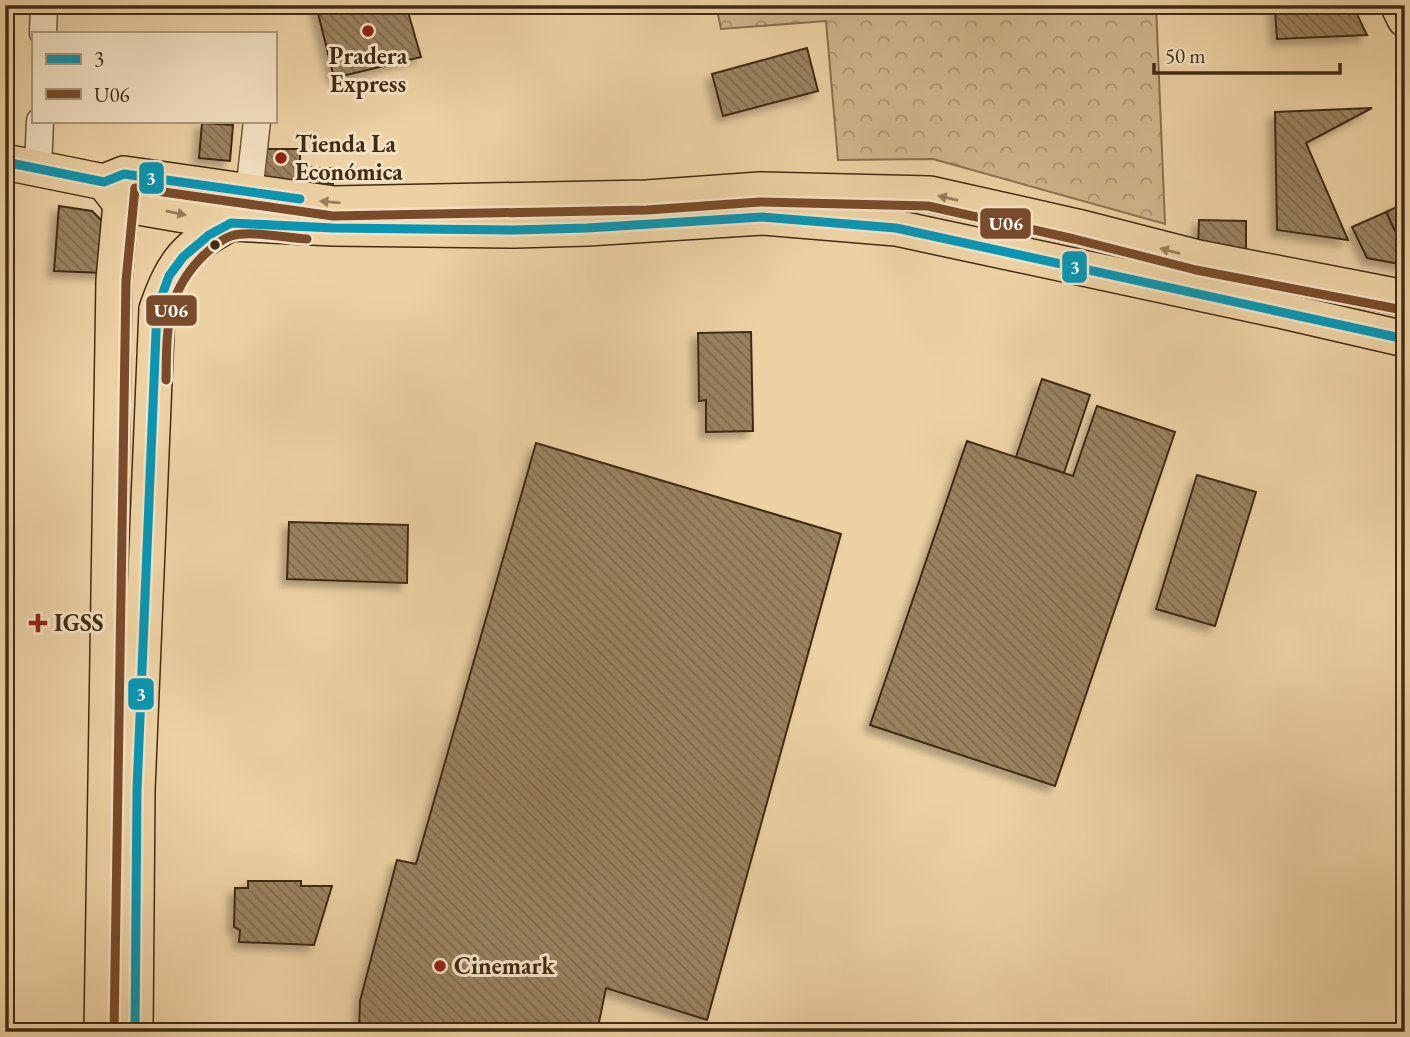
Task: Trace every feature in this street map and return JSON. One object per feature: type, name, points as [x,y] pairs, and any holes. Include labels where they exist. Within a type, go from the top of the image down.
[{"type":"main road","points":[[1398,5],[1405,19]]},
{"type":"main road","points":[[22,164],[117,186],[232,223],[333,228],[515,230],[762,217],[896,228],[1279,310],[1405,340]]},
{"type":"main road","points":[[117,186],[249,193],[334,204],[647,198],[760,190],[930,194],[1198,258],[1405,298]]},
{"type":"main road","points":[[102,1032],[117,186]]},
{"type":"main road","points":[[135,1032],[137,790],[156,309],[169,276],[183,257],[209,235],[232,223]]},
{"type":"street","points":[[43,32],[44,5]]},
{"type":"street","points":[[22,164],[40,122]]},
{"type":"street","points":[[249,193],[257,122]]},
{"type":"green space","points":[[716,5],[1156,5],[1165,224],[933,159],[838,160],[826,21],[721,29]]},
{"type":"building","name":"Pradera Express","points":[[316,5],[406,5],[421,57],[334,78]]},
{"type":"building","points":[[1275,5],[1353,5],[1353,6],[1275,10]]},
{"type":"building","points":[[1353,6],[1367,35],[1277,39],[1275,10]]},
{"type":"building","points":[[807,48],[818,91],[723,116],[712,74]]},
{"type":"building","points":[[1372,108],[1306,143],[1348,240],[1277,230],[1275,112]]},
{"type":"building","points":[[202,123],[233,125],[230,161],[199,158]]},
{"type":"building","name":"Tienda La Económica","points":[[261,149],[300,149],[300,183],[261,183]]},
{"type":"building","points":[[300,167],[313,167],[314,182],[300,183]]},
{"type":"building","points":[[320,168],[333,168],[333,184],[320,183]]},
{"type":"building","points":[[1405,203],[1405,252],[1386,212]]},
{"type":"building","points":[[59,206],[92,211],[103,222],[103,273],[54,271]]},
{"type":"building","points":[[1386,212],[1405,252],[1405,265],[1367,258],[1352,227]]},
{"type":"building","points":[[1199,220],[1246,221],[1246,250],[1198,249]]},
{"type":"building","points":[[751,332],[753,431],[706,432],[706,400],[699,401],[698,333]]},
{"type":"building","points":[[1042,379],[1090,395],[1064,473],[1016,457]]},
{"type":"building","points":[[1097,406],[1175,432],[1055,786],[870,725],[967,441],[1073,476]]},
{"type":"building","points":[[536,443],[841,534],[707,1020],[606,988],[597,1032],[359,1032],[360,1001],[397,860],[416,864]]},
{"type":"building","points":[[1197,475],[1256,492],[1215,626],[1156,609]]},
{"type":"building","points":[[289,522],[408,525],[407,583],[287,579]]},
{"type":"building","points":[[248,881],[301,881],[301,886],[332,886],[314,945],[239,942],[240,930],[234,927],[235,888],[248,888]]},
{"type":"transit line","name":"3","points":[[5,162],[104,182],[124,174],[300,199]]},
{"type":"transit line","name":"U06","points":[[114,1032],[126,281],[135,188],[333,216],[647,210],[760,202],[928,206],[1196,270],[1403,310]]},
{"type":"transit line","name":"3","points":[[135,1032],[137,790],[157,309],[169,276],[183,257],[209,235],[231,223],[333,228],[515,230],[762,217],[896,228],[1405,339]]},
{"type":"transit line","name":"U06","points":[[166,380],[168,328],[175,298],[191,269],[204,255],[224,239],[239,234],[307,239]]},
{"type":"place","name":"Pradera Express","points":[[368,31]]},
{"type":"place","name":"Tienda La Económica","points":[[281,158]]},
{"type":"place","name":"IGSS","points":[[38,623]]},
{"type":"place","name":"Cinemark","points":[[440,966]]}]
